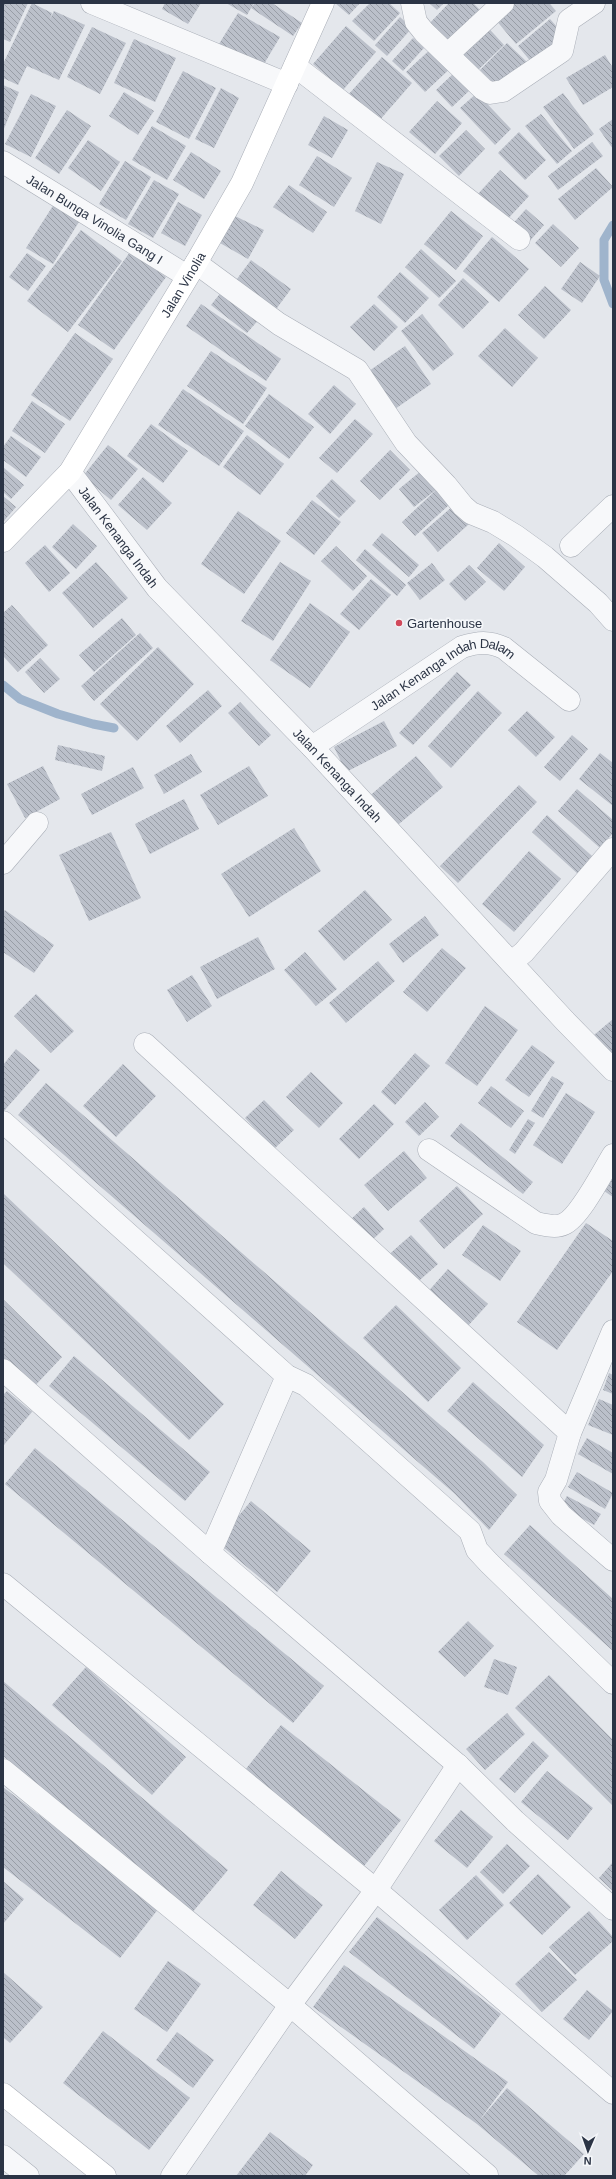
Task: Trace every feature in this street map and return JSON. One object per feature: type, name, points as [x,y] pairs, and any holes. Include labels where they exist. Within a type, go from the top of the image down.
[{"type":"street","points":[[92,3],[291,75],[519,239]]},
{"type":"street","name":"Jalan Vinolia","points":[[3,541],[70,472],[191,270],[242,183],[291,75],[312,24],[323,3]]},
{"type":"street","points":[[412,3],[416,22],[424,32],[483,89],[490,93],[504,91],[562,51],[569,20],[594,3]]},
{"type":"street","points":[[448,54],[503,3]]},
{"type":"street","name":"Jalan Bunga Vinolia Gang I","points":[[3,162],[191,270],[357,370],[406,442],[471,514],[492,522],[516,536],[545,557],[598,603],[613,620]]},
{"type":"street","name":"Jalan Kenanga Indah","points":[[70,472],[156,588],[312,746],[613,1070]]},
{"type":"street","points":[[572,546],[613,506]]},
{"type":"street","name":"Jalan Kenanga Indah Dalam","points":[[312,746],[462,648],[478,642],[492,643],[504,648],[569,700]]},
{"type":"street","points":[[3,863],[37,823]]},
{"type":"street","points":[[512,962],[524,952],[613,849]]},
{"type":"street","points":[[145,1044],[570,1433]]},
{"type":"street","points":[[3,1122],[287,1376],[306,1385],[470,1531],[477,1550],[489,1563],[613,1683]]},
{"type":"street","points":[[429,1150],[536,1223],[551,1226],[564,1224],[577,1214],[613,1156]]},
{"type":"street","points":[[613,1331],[570,1433],[556,1480],[549,1492],[550,1501],[561,1515],[613,1560]]},
{"type":"street","points":[[3,1370],[210,1553],[458,1766],[515,1821],[613,1909]]},
{"type":"street","points":[[210,1553],[287,1376]]},
{"type":"street","points":[[3,1584],[376,1890],[613,2093]]},
{"type":"street","points":[[172,2176],[290,2005],[376,1890],[458,1766]]},
{"type":"street","points":[[3,1770],[290,2005],[487,2175]]},
{"type":"street","points":[[3,2094],[105,2176]]},
{"type":"street","points":[[3,2156],[28,2176]]},
{"type":"building","points":[[3,3],[28,3],[10,42],[3,39]]},
{"type":"building","points":[[32,3],[52,13],[50,19],[54,11],[85,25],[59,80],[27,66],[18,85],[3,78],[3,64]]},
{"type":"building","points":[[165,3],[201,3],[188,24],[162,9]]},
{"type":"building","points":[[226,3],[254,3],[247,15]]},
{"type":"building","points":[[255,3],[272,3],[302,23],[293,36],[251,8]]},
{"type":"building","points":[[335,3],[360,3],[349,15]]},
{"type":"building","points":[[370,3],[389,3],[400,13],[374,41],[352,21]]},
{"type":"building","points":[[429,3],[444,3],[437,10]]},
{"type":"building","points":[[449,3],[473,3],[483,13],[450,47],[427,26]]},
{"type":"building","points":[[514,3],[549,3],[556,11],[516,44],[495,19]]},
{"type":"building","points":[[238,13],[280,37],[261,69],[219,44]]},
{"type":"building","points":[[400,17],[412,28],[387,56],[375,45]]},
{"type":"building","points":[[550,19],[565,36],[532,63],[518,46]]},
{"type":"building","points":[[483,22],[504,45],[475,73],[453,50]]},
{"type":"building","points":[[346,26],[376,52],[343,90],[313,64]]},
{"type":"building","points":[[92,27],[126,43],[100,94],[67,77]]},
{"type":"building","points":[[413,38],[424,48],[403,71],[392,61]]},
{"type":"building","points":[[134,39],[176,58],[155,102],[114,83]]},
{"type":"building","points":[[507,43],[528,63],[501,90],[480,70]]},
{"type":"building","points":[[435,45],[454,65],[425,92],[406,72]]},
{"type":"building","points":[[605,55],[613,68],[613,87],[583,105],[566,78]]},
{"type":"building","points":[[382,57],[412,83],[378,122],[348,95]]},
{"type":"building","points":[[183,71],[216,88],[189,139],[156,122]]},
{"type":"building","points":[[454,73],[470,90],[452,107],[436,90]]},
{"type":"building","points":[[3,85],[19,92],[3,131]]},
{"type":"building","points":[[221,88],[239,98],[214,148],[195,139]]},
{"type":"building","points":[[124,92],[154,111],[138,135],[109,116]]},
{"type":"building","points":[[477,93],[511,129],[495,145],[460,108]]},
{"type":"building","points":[[563,93],[594,134],[574,149],[543,107]]},
{"type":"building","points":[[31,94],[56,106],[31,157],[5,144]]},
{"type":"building","points":[[437,101],[462,123],[435,154],[409,132]]},
{"type":"building","points":[[67,110],[91,126],[59,174],[35,158]]},
{"type":"building","points":[[541,114],[572,151],[557,164],[525,126]]},
{"type":"building","points":[[324,116],[348,130],[332,158],[308,145]]},
{"type":"building","points":[[613,119],[613,149],[599,129]]},
{"type":"building","points":[[152,126],[186,146],[167,180],[132,160]]},
{"type":"building","points":[[466,130],[485,149],[459,176],[439,156]]},
{"type":"building","points":[[519,132],[546,160],[525,180],[498,153]]},
{"type":"building","points":[[88,140],[120,162],[101,191],[68,168]]},
{"type":"building","points":[[592,142],[603,156],[558,190],[548,176]]},
{"type":"building","points":[[191,152],[221,171],[204,199],[173,180]]},
{"type":"building","points":[[317,156],[352,178],[334,207],[299,185]]},
{"type":"building","points":[[125,161],[151,177],[126,220],[99,204]]},
{"type":"building","points":[[377,162],[404,174],[381,224],[355,211]]},
{"type":"building","points":[[596,168],[613,187],[575,220],[558,199]]},
{"type":"building","points":[[500,170],[529,196],[505,222],[476,196]]},
{"type":"building","points":[[154,180],[179,194],[153,238],[128,224]]},
{"type":"building","points":[[289,185],[327,212],[313,233],[273,207]]},
{"type":"building","points":[[56,201],[82,217],[53,264],[26,248]]},
{"type":"building","points":[[178,202],[202,215],[185,246],[161,233]]},
{"type":"building","points":[[526,209],[544,225],[527,244],[509,228]]},
{"type":"building","points":[[451,211],[483,236],[456,270],[424,244]]},
{"type":"building","points":[[235,216],[264,230],[248,259],[220,243]]},
{"type":"building","points":[[553,224],[579,248],[561,267],[535,243]]},
{"type":"building","points":[[81,230],[122,261],[68,332],[27,301]]},
{"type":"building","points":[[492,237],[529,269],[499,302],[463,271]]},
{"type":"building","points":[[421,249],[456,281],[439,298],[405,267]]},
{"type":"building","points":[[130,252],[166,277],[114,350],[78,325]]},
{"type":"building","points":[[27,253],[46,266],[28,291],[9,277]]},
{"type":"building","points":[[251,260],[291,289],[271,316],[231,287]]},
{"type":"building","points":[[580,262],[600,276],[582,303],[561,289]]},
{"type":"building","points":[[400,272],[429,298],[405,323],[377,297]]},
{"type":"building","points":[[463,278],[489,302],[463,329],[438,305]]},
{"type":"building","points":[[226,286],[262,316],[247,333],[211,305]]},
{"type":"building","points":[[545,286],[571,310],[544,339],[518,315]]},
{"type":"building","points":[[201,304],[281,359],[266,381],[186,326]]},
{"type":"building","points":[[374,304],[398,327],[374,351],[350,327]]},
{"type":"building","points":[[422,314],[454,354],[433,371],[401,331]]},
{"type":"building","points":[[505,328],[538,358],[512,387],[478,356]]},
{"type":"building","points":[[75,333],[113,359],[70,421],[31,395]]},
{"type":"building","points":[[405,346],[431,384],[395,409],[369,371]]},
{"type":"building","points":[[211,351],[267,388],[243,424],[187,386]]},
{"type":"building","points":[[334,385],[356,404],[330,434],[308,414]]},
{"type":"building","points":[[183,389],[244,431],[219,466],[158,425]]},
{"type":"building","points":[[269,394],[314,427],[289,459],[245,426]]},
{"type":"building","points":[[32,401],[65,424],[45,453],[12,431]]},
{"type":"building","points":[[355,419],[373,434],[337,473],[319,458]]},
{"type":"building","points":[[151,424],[188,451],[163,483],[127,456]]},
{"type":"building","points":[[247,435],[284,464],[260,495],[223,467]]},
{"type":"building","points":[[11,436],[41,457],[26,477],[3,460],[3,447]]},
{"type":"building","points":[[108,445],[138,469],[111,500],[83,476]]},
{"type":"building","points":[[390,450],[410,470],[380,500],[360,481]]},
{"type":"building","points":[[3,467],[24,485],[11,499],[3,492]]},
{"type":"building","points":[[421,471],[437,489],[414,507],[399,489]]},
{"type":"building","points":[[143,477],[172,503],[147,530],[118,505]]},
{"type":"building","points":[[332,479],[356,501],[339,518],[316,496]]},
{"type":"building","points":[[436,490],[450,504],[415,536],[402,522]]},
{"type":"building","points":[[3,496],[16,507],[3,522]]},
{"type":"building","points":[[312,500],[341,522],[314,555],[286,533]]},
{"type":"building","points":[[453,506],[469,524],[438,552],[422,533]]},
{"type":"building","points":[[238,511],[281,541],[244,594],[201,564]]},
{"type":"building","points":[[73,524],[97,546],[76,569],[52,547]]},
{"type":"building","points":[[382,533],[419,565],[409,577],[372,545]]},
{"type":"building","points":[[499,543],[525,567],[504,591],[477,568]]},
{"type":"building","points":[[45,545],[70,573],[49,592],[25,563]]},
{"type":"building","points":[[336,546],[367,576],[353,591],[321,561]]},
{"type":"building","points":[[365,549],[406,585],[397,596],[356,560]]},
{"type":"building","points":[[96,562],[128,598],[93,628],[62,593]]},
{"type":"building","points":[[280,562],[311,581],[273,641],[241,621]]},
{"type":"building","points":[[432,563],[445,580],[420,600],[407,583]]},
{"type":"building","points":[[469,565],[486,582],[465,601],[449,584]]},
{"type":"building","points":[[371,579],[391,595],[359,630],[340,614]]},
{"type":"building","points":[[310,603],[350,632],[310,688],[270,660]]},
{"type":"building","points":[[12,605],[48,645],[18,672],[3,656],[3,613]]},
{"type":"building","points":[[122,618],[136,635],[94,672],[79,655]]},
{"type":"building","points":[[140,633],[153,648],[94,701],[81,686]]},
{"type":"building","points":[[158,647],[194,684],[137,741],[100,704]]},
{"type":"building","points":[[40,658],[60,679],[44,693],[25,672]]},
{"type":"building","points":[[457,672],[471,685],[413,745],[399,733]]},
{"type":"building","points":[[208,690],[222,706],[180,743],[166,726]]},
{"type":"building","points":[[478,691],[502,713],[451,768],[428,746]]},
{"type":"building","points":[[240,702],[271,735],[259,746],[228,713]]},
{"type":"building","points":[[527,711],[555,737],[536,757],[508,730]]},
{"type":"building","points":[[384,721],[397,746],[346,772],[334,747]]},
{"type":"building","points":[[572,735],[588,749],[560,781],[544,767]]},
{"type":"building","points":[[58,745],[105,756],[102,771],[55,760]]},
{"type":"building","points":[[600,753],[613,763],[613,806],[579,779]]},
{"type":"building","points":[[191,754],[202,772],[164,794],[154,775]]},
{"type":"building","points":[[416,756],[443,787],[393,829],[366,799]]},
{"type":"building","points":[[43,766],[60,799],[25,818],[7,784]]},
{"type":"building","points":[[249,766],[268,796],[218,825],[200,795]]},
{"type":"building","points":[[133,767],[144,788],[92,815],[81,794]]},
{"type":"building","points":[[519,785],[537,802],[458,883],[440,866]]},
{"type":"building","points":[[577,789],[613,820],[613,833],[600,848],[558,811]]},
{"type":"building","points":[[184,799],[199,829],[150,854],[135,824]]},
{"type":"building","points":[[547,815],[594,858],[579,875],[532,832]]},
{"type":"building","points":[[294,828],[321,871],[249,917],[221,874]]},
{"type":"building","points":[[111,832],[141,898],[89,921],[59,855]]},
{"type":"building","points":[[529,851],[561,879],[514,932],[482,904]]},
{"type":"building","points":[[365,890],[392,920],[344,961],[318,931]]},
{"type":"building","points":[[5,910],[54,945],[34,973],[3,952],[3,913]]},
{"type":"building","points":[[425,916],[439,935],[403,963],[389,944]]},
{"type":"building","points":[[258,937],[275,969],[217,999],[200,967]]},
{"type":"building","points":[[442,948],[466,968],[427,1012],[403,992]]},
{"type":"building","points":[[305,952],[337,989],[316,1006],[284,970]]},
{"type":"building","points":[[378,961],[395,981],[346,1023],[329,1003]]},
{"type":"building","points":[[192,975],[212,1006],[187,1022],[167,990]]},
{"type":"building","points":[[36,994],[74,1031],[51,1053],[14,1016]]},
{"type":"building","points":[[485,1006],[518,1030],[477,1086],[445,1063]]},
{"type":"building","points":[[613,1019],[613,1058],[594,1035]]},
{"type":"building","points":[[532,1045],[555,1062],[529,1097],[505,1080]]},
{"type":"building","points":[[16,1049],[40,1070],[4,1111],[3,1065]]},
{"type":"building","points":[[415,1053],[430,1066],[395,1105],[381,1092]]},
{"type":"building","points":[[123,1064],[156,1096],[116,1137],[83,1106]]},
{"type":"building","points":[[311,1072],[343,1103],[319,1128],[286,1097]]},
{"type":"building","points":[[552,1076],[564,1083],[543,1118],[531,1111]]},
{"type":"building","points":[[46,1083],[483,1462],[517,1495],[489,1530],[455,1494],[18,1115]]},
{"type":"building","points":[[491,1086],[524,1111],[511,1128],[478,1103]]},
{"type":"building","points":[[566,1093],[595,1112],[562,1164],[533,1145]]},
{"type":"building","points":[[264,1100],[294,1130],[274,1149],[245,1118]]},
{"type":"building","points":[[425,1102],[439,1117],[419,1136],[405,1122]]},
{"type":"building","points":[[374,1104],[394,1124],[359,1159],[339,1139]]},
{"type":"building","points":[[528,1119],[535,1123],[515,1154],[509,1150]]},
{"type":"building","points":[[461,1123],[533,1182],[523,1194],[450,1136]]},
{"type":"building","points":[[404,1151],[427,1178],[388,1211],[364,1185]]},
{"type":"building","points":[[613,1178],[613,1197],[604,1191]]},
{"type":"building","points":[[457,1186],[483,1214],[444,1249],[419,1221]]},
{"type":"building","points":[[3,1193],[224,1404],[189,1440],[3,1263]]},
{"type":"building","points":[[364,1207],[384,1229],[368,1244],[348,1222]]},
{"type":"building","points":[[586,1223],[613,1241],[613,1271],[557,1350],[517,1322]]},
{"type":"building","points":[[483,1225],[521,1251],[500,1281],[462,1255]]},
{"type":"building","points":[[411,1235],[438,1264],[412,1287],[385,1258]]},
{"type":"building","points":[[448,1269],[488,1304],[466,1328],[426,1294]]},
{"type":"building","points":[[3,1299],[62,1357],[32,1389],[3,1361]]},
{"type":"building","points":[[396,1305],[461,1368],[428,1402],[363,1338]]},
{"type":"building","points":[[74,1356],[210,1472],[185,1501],[49,1386]]},
{"type":"building","points":[[609,1373],[613,1375],[613,1394],[603,1390]]},
{"type":"building","points":[[473,1382],[544,1445],[522,1477],[447,1411]]},
{"type":"building","points":[[7,1391],[32,1412],[3,1446],[3,1395]]},
{"type":"building","points":[[599,1399],[613,1405],[613,1435],[588,1425]]},
{"type":"building","points":[[587,1438],[613,1453],[613,1474],[578,1454]]},
{"type":"building","points":[[35,1448],[324,1686],[293,1723],[5,1484]]},
{"type":"building","points":[[577,1472],[613,1493],[605,1509],[568,1487]]},
{"type":"building","points":[[567,1496],[601,1514],[594,1525],[561,1507]]},
{"type":"building","points":[[251,1501],[311,1551],[277,1592],[217,1542]]},
{"type":"building","points":[[530,1525],[613,1599],[613,1651],[504,1554]]},
{"type":"building","points":[[468,1621],[494,1646],[465,1677],[438,1652]]},
{"type":"building","points":[[494,1659],[517,1667],[508,1695],[484,1687]]},
{"type":"building","points":[[86,1667],[186,1757],[152,1795],[52,1705]]},
{"type":"building","points":[[549,1675],[613,1740],[613,1806],[515,1708]]},
{"type":"building","points":[[3,1681],[228,1870],[191,1914],[3,1756]]},
{"type":"building","points":[[507,1713],[525,1734],[485,1770],[466,1749]]},
{"type":"building","points":[[281,1725],[401,1820],[364,1866],[245,1770]]},
{"type":"building","points":[[533,1741],[549,1756],[515,1793],[499,1779]]},
{"type":"building","points":[[547,1771],[593,1808],[568,1840],[521,1802]]},
{"type":"building","points":[[3,1787],[159,1908],[120,1958],[3,1867]]},
{"type":"building","points":[[461,1810],[493,1837],[467,1868],[434,1841]]},
{"type":"building","points":[[507,1844],[530,1866],[503,1894],[480,1872]]},
{"type":"building","points":[[613,1862],[613,1891],[599,1878]]},
{"type":"building","points":[[281,1871],[323,1905],[295,1939],[253,1905]]},
{"type":"building","points":[[538,1874],[571,1907],[542,1935],[509,1903]]},
{"type":"building","points":[[476,1875],[504,1905],[467,1940],[439,1910]]},
{"type":"building","points":[[3,1881],[24,1899],[3,1924]]},
{"type":"building","points":[[589,1911],[613,1937],[613,1941],[575,1975],[549,1947]]},
{"type":"building","points":[[377,1917],[501,2014],[474,2049],[349,1952]]},
{"type":"building","points":[[549,1952],[577,1980],[542,2012],[515,1984]]},
{"type":"building","points":[[168,1961],[201,1984],[167,2032],[134,2009]]},
{"type":"building","points":[[344,1965],[508,2082],[479,2121],[507,2088],[584,2154],[564,2176],[539,2176],[477,2124],[313,2007]]},
{"type":"building","points":[[3,1972],[43,2007],[10,2043],[3,2037]]},
{"type":"building","points":[[587,1990],[613,2011],[589,2040],[563,2019]]},
{"type":"building","points":[[103,2031],[190,2098],[149,2150],[63,2083]]},
{"type":"building","points":[[177,2032],[214,2060],[193,2088],[156,2060]]},
{"type":"building","points":[[270,2132],[313,2165],[305,2176],[236,2176]]},
{"type":"waterway","points":[[613,225],[604,240],[604,280],[613,304]]},
{"type":"waterway","points":[[3,685],[20,699],[58,714],[93,724],[114,728]]},
{"type":"place","name":"Gartenhouse","points":[[399,623]]}]
